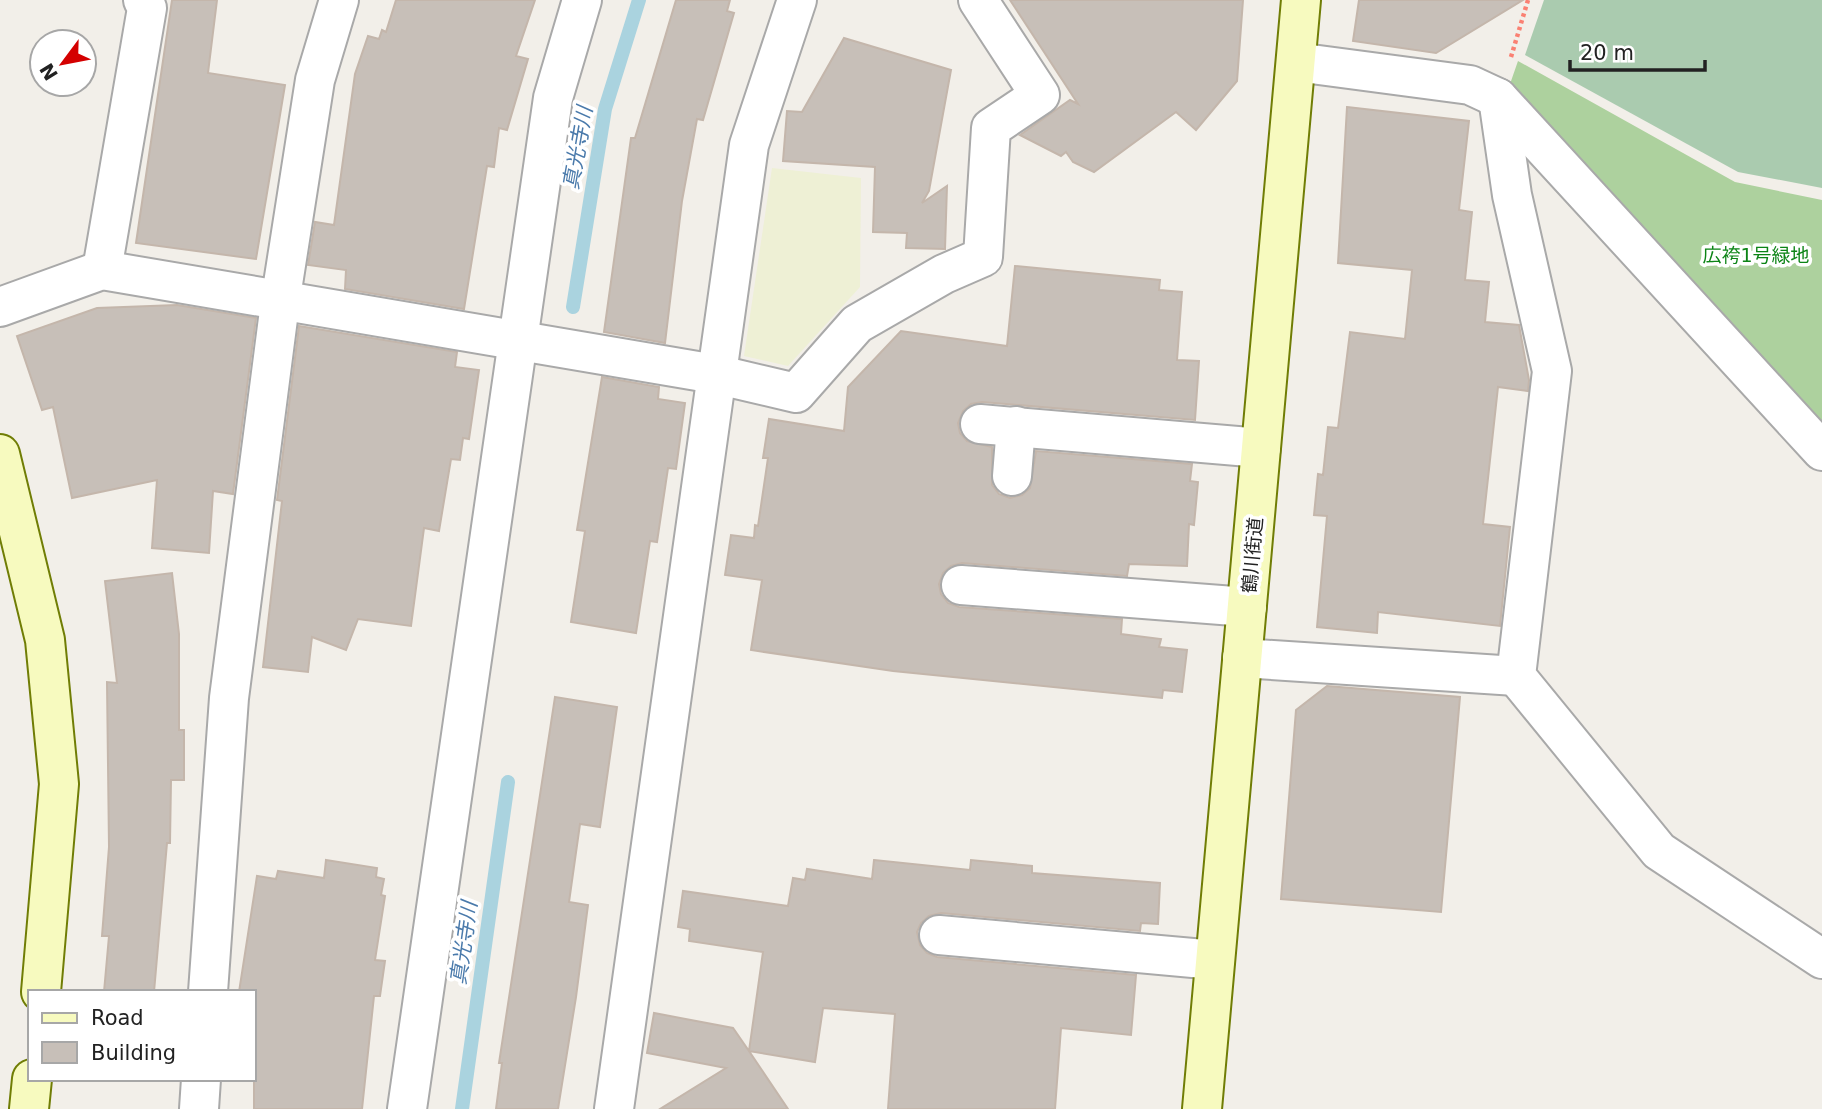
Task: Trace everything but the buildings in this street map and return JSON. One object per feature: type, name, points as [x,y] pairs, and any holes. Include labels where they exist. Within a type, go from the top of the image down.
[{"type":"main road","name":"鶴川街道","points":[[1202,1109],[1301,0]]},
{"type":"main road","points":[[0,454],[45,640],[59,784],[41,990]]},
{"type":"main road","points":[[29,1109],[32,1081]]},
{"type":"street","points":[[102,270],[146,8],[143,0]]},
{"type":"street","points":[[208,990],[229,698],[280,303],[314,80],[339,0]]},
{"type":"street","points":[[407,1109],[520,342],[553,97],[582,0]]},
{"type":"street","points":[[614,1109],[749,145],[797,0]]},
{"type":"street","points":[[0,307],[102,270],[280,303],[715,374],[796,393],[857,324],[944,274],[984,257],[991,128],[1040,95],[978,0]]},
{"type":"street","points":[[1296,62],[1470,85],[1498,98],[1822,451]]},
{"type":"street","points":[[1498,98],[1512,195],[1552,371],[1516,676],[1658,852],[1822,959]]},
{"type":"street","points":[[1012,476],[998,425],[1261,448]]},
{"type":"street","points":[[961,584],[1247,607]]},
{"type":"street","points":[[1242,658],[1516,676]]},
{"type":"street","points":[[939,935],[1214,960]]},
{"type":"street","points":[[199,1109],[201,1081]]},
{"type":"path","points":[[1498,98],[1528,0]]},
{"type":"green space","points":[[1544,0],[1822,0],[1822,188],[1738,172],[1525,55]]},
{"type":"green space","name":"広袴1号緑地","points":[[1518,61],[1735,182],[1822,200],[1822,425],[1510,84]]},
{"type":"green space","points":[[772,168],[861,178],[860,287],[788,366],[744,356]]},
{"type":"waterway","name":"真光寺川","points":[[573,307],[605,109],[639,0]]},
{"type":"waterway","name":"真光寺川","points":[[462,1109],[508,782]]}]
